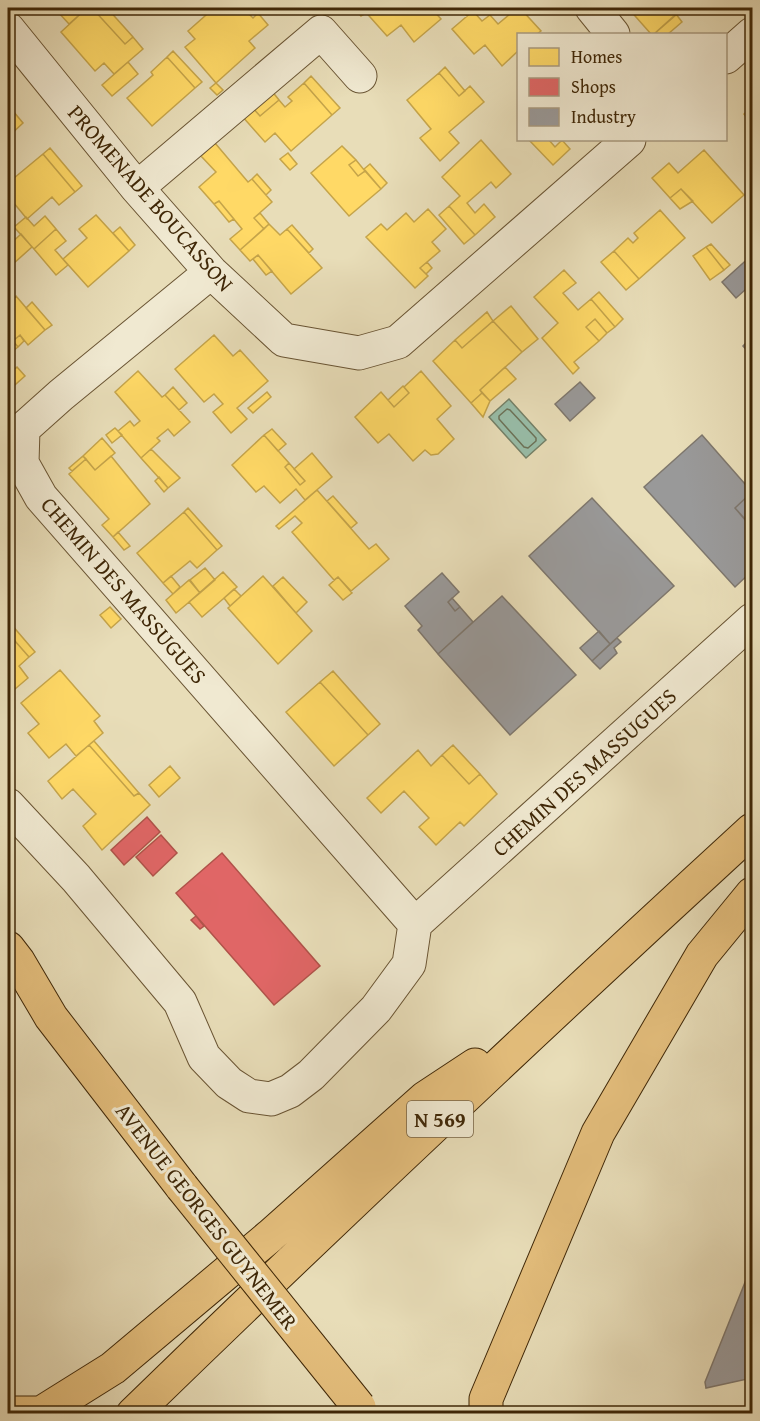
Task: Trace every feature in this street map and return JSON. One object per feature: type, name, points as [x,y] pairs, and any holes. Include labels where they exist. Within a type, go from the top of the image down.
[{"type":"main road","name":"N 569","points":[[133,1413],[352,1201],[753,830]]},
{"type":"main road","points":[[482,1408],[598,1134],[702,955],[753,894]]},
{"type":"main road","name":"AVENUE GEORGES GUYNEMER","points":[[8,948],[51,1017],[182,1187],[362,1410]]},
{"type":"main road","name":"AVENUE GEORGES GUYNEMER","points":[[8,990],[51,1017]]},
{"type":"main road","name":"N 569","points":[[8,1413],[41,1413],[113,1368],[270,1236],[425,1098],[545,1020]]},
{"type":"street","points":[[592,8],[612,33]]},
{"type":"street","name":"PROMENADE BOUCASSON","points":[[8,29],[137,188],[211,272],[284,340],[359,353],[398,342],[628,141]]},
{"type":"street","points":[[137,188],[321,32],[360,76]]},
{"type":"street","points":[[727,56],[753,34]]},
{"type":"street","name":"CHEMIN DES MASSUGUES","points":[[211,272],[23,429],[22,463],[41,497],[415,924],[753,620]]},
{"type":"street","points":[[8,805],[76,878],[180,1002],[204,1057],[229,1083],[249,1096],[271,1099],[290,1091],[311,1075],[376,1010],[409,964],[415,924]]},
{"type":"water","points":[[509,399],[546,440],[526,458],[489,417]]},
{"type":"building: Homes","points":[[63,8],[87,8],[69,24],[58,12]]},
{"type":"building: Homes","points":[[87,8],[92,8],[125,44],[133,37],[143,49],[114,74],[104,63],[95,71],[61,32]]},
{"type":"building: Homes","points":[[92,8],[107,8],[133,37],[125,44]]},
{"type":"building: Homes","points":[[214,8],[243,8],[253,18],[258,13],[268,25],[249,41],[255,48],[216,83],[185,47],[195,39],[188,31]]},
{"type":"building: Homes","points":[[354,8],[362,8],[366,13],[361,16]]},
{"type":"building: Homes","points":[[362,8],[417,8],[419,10],[431,8],[441,19],[414,42],[401,25],[387,36]]},
{"type":"building: Homes","points":[[459,8],[471,8],[473,11],[467,16]]},
{"type":"building: Homes","points":[[520,8],[541,31],[517,33],[517,52],[502,66],[485,45],[474,54],[452,29],[473,11],[482,21],[490,15],[498,24]]},
{"type":"building: Homes","points":[[628,8],[684,8],[655,33],[650,33]]},
{"type":"building: Homes","points":[[676,14],[682,22],[669,33],[655,33]]},
{"type":"building: Homes","points":[[173,51],[202,82],[195,88],[167,57]]},
{"type":"building: Homes","points":[[167,57],[195,88],[152,126],[127,98],[153,75],[151,72]]},
{"type":"building: Homes","points":[[128,62],[138,74],[112,96],[102,85]]},
{"type":"building: Homes","points":[[445,67],[465,91],[459,96],[439,73]]},
{"type":"building: Homes","points":[[439,73],[459,96],[470,86],[484,102],[449,132],[459,143],[440,161],[420,138],[431,129],[407,100]]},
{"type":"building: Homes","points":[[311,76],[340,108],[332,115],[304,83]]},
{"type":"building: Homes","points":[[216,83],[223,90],[217,95],[210,88]]},
{"type":"building: Homes","points":[[304,83],[332,115],[291,151],[275,133],[265,142],[242,116],[252,107],[260,116],[279,100],[285,107],[292,101],[288,97]]},
{"type":"building: Homes","points":[[271,90],[279,100],[260,116],[252,107]]},
{"type":"building: Homes","points":[[8,105],[23,123],[8,137]]},
{"type":"building: Homes","points":[[752,107],[752,124],[744,114]]},
{"type":"building: Homes","points":[[481,140],[511,174],[496,188],[491,182],[467,203],[475,213],[484,204],[495,217],[475,235],[449,206],[460,196],[442,177]]},
{"type":"building: Homes","points":[[530,141],[550,141],[555,147],[563,141],[570,149],[553,165]]},
{"type":"building: Homes","points":[[215,143],[248,182],[252,179],[272,202],[254,218],[264,229],[240,250],[230,239],[242,229],[219,201],[214,204],[199,187],[216,172],[201,156]]},
{"type":"building: Homes","points":[[342,146],[356,160],[349,165],[358,176],[365,171],[381,189],[349,216],[311,173]]},
{"type":"building: Homes","points":[[50,148],[82,186],[75,192],[43,154]]},
{"type":"building: Homes","points":[[704,150],[744,195],[712,223],[681,189],[670,198],[652,178],[669,163],[678,173]]},
{"type":"building: Homes","points":[[288,153],[297,164],[290,170],[280,159]]},
{"type":"building: Homes","points":[[43,154],[75,192],[59,205],[52,197],[27,219],[8,196],[8,183]]},
{"type":"building: Homes","points":[[356,160],[365,171],[358,176],[349,165]]},
{"type":"building: Homes","points":[[370,164],[387,183],[381,189],[364,169]]},
{"type":"building: Homes","points":[[257,174],[271,190],[266,195],[252,179]]},
{"type":"building: Homes","points":[[681,189],[693,201],[680,209],[670,198]]},
{"type":"building: Homes","points":[[219,201],[234,219],[229,222],[214,204]]},
{"type":"building: Homes","points":[[449,206],[475,235],[464,244],[439,215]]},
{"type":"building: Homes","points":[[428,209],[446,229],[432,242],[440,251],[420,268],[428,276],[415,288],[366,237],[381,224],[387,230],[406,213],[414,222]]},
{"type":"building: Homes","points":[[660,210],[685,238],[639,279],[614,251],[628,238],[633,243],[638,238],[634,233]]},
{"type":"building: Homes","points":[[260,213],[269,224],[264,229],[254,218]]},
{"type":"building: Homes","points":[[96,215],[129,251],[88,287],[63,259],[87,238],[79,229]]},
{"type":"building: Homes","points":[[45,216],[56,229],[34,249],[14,227],[26,217],[34,226]]},
{"type":"building: Homes","points":[[269,224],[280,235],[287,229],[322,268],[291,294],[258,255],[250,261],[240,250]]},
{"type":"building: Homes","points":[[292,225],[313,249],[309,253],[287,229]]},
{"type":"building: Homes","points":[[120,227],[135,245],[129,251],[113,233]]},
{"type":"building: Homes","points":[[56,229],[66,241],[55,250],[68,265],[56,275],[34,249]]},
{"type":"building: Homes","points":[[21,234],[32,247],[13,264],[8,258],[8,246]]},
{"type":"building: Homes","points":[[711,244],[730,265],[724,270],[706,247]]},
{"type":"building: Homes","points":[[706,247],[724,270],[710,280],[693,256]]},
{"type":"building: Homes","points":[[614,251],[639,279],[626,290],[601,262]]},
{"type":"building: Homes","points":[[258,255],[272,271],[266,275],[253,259]]},
{"type":"building: Homes","points":[[427,262],[432,268],[426,274],[420,268]]},
{"type":"building: Homes","points":[[564,270],[576,283],[563,293],[578,310],[591,299],[615,327],[607,333],[595,319],[586,327],[599,341],[574,362],[579,368],[573,374],[542,338],[558,323],[534,297]]},
{"type":"building: Homes","points":[[599,292],[623,319],[615,327],[591,299]]},
{"type":"building: Homes","points":[[16,296],[45,330],[28,345],[20,335],[13,341],[18,347],[8,355],[8,304]]},
{"type":"building: Homes","points":[[32,302],[52,325],[45,330],[26,308]]},
{"type":"building: Homes","points":[[511,306],[538,339],[522,352],[493,321]]},
{"type":"building: Homes","points":[[487,312],[493,321],[462,348],[455,340]]},
{"type":"building: Homes","points":[[595,319],[607,333],[599,341],[586,327]]},
{"type":"building: Homes","points":[[493,321],[522,352],[480,390],[482,393],[471,403],[433,361],[455,340],[462,348]]},
{"type":"building: Homes","points":[[20,335],[24,341],[18,347],[13,341]]},
{"type":"building: Homes","points":[[214,335],[233,356],[240,350],[268,381],[237,408],[247,419],[231,433],[213,412],[223,404],[214,394],[204,402],[175,369]]},
{"type":"building: Homes","points":[[17,367],[25,376],[8,391],[8,371],[10,373]]},
{"type":"building: Homes","points":[[505,367],[516,379],[490,401],[480,390]]},
{"type":"building: Homes","points":[[138,371],[190,422],[174,436],[168,429],[157,438],[160,441],[141,458],[118,431],[130,421],[134,426],[140,421],[115,392]]},
{"type":"building: Homes","points":[[421,371],[451,406],[437,419],[454,439],[438,454],[431,455],[425,450],[413,461],[389,434],[378,443],[355,417],[381,392],[394,407],[409,393],[404,387]]},
{"type":"building: Homes","points":[[403,386],[409,393],[394,407],[388,400]]},
{"type":"building: Homes","points":[[173,387],[187,403],[179,410],[165,395]]},
{"type":"building: Homes","points":[[267,392],[271,397],[253,413],[248,408]]},
{"type":"building: Homes","points":[[482,393],[490,401],[483,417],[471,403]]},
{"type":"building: Homes","points":[[115,428],[122,435],[112,443],[106,435]]},
{"type":"building: Homes","points":[[272,429],[286,444],[278,451],[264,435]]},
{"type":"building: Homes","points":[[264,435],[289,463],[285,467],[300,485],[305,481],[294,469],[312,453],[332,477],[305,500],[296,489],[280,503],[264,486],[256,492],[232,465]]},
{"type":"building: Homes","points":[[102,438],[115,453],[95,470],[83,456]]},
{"type":"building: Homes","points":[[151,449],[180,478],[168,488],[141,458]]},
{"type":"building: Homes","points":[[83,456],[86,459],[72,471],[69,468]]},
{"type":"building: Homes","points":[[111,456],[150,504],[113,537],[102,525],[109,519],[69,474],[86,459],[95,470]]},
{"type":"building: Homes","points":[[289,463],[305,481],[300,485],[285,467]]},
{"type":"building: Homes","points":[[159,477],[168,488],[164,492],[155,481]]},
{"type":"building: Homes","points":[[317,490],[369,549],[376,544],[389,559],[351,591],[338,577],[334,580],[292,532],[302,523],[295,516],[279,529],[276,526]]},
{"type":"building: Homes","points":[[333,496],[357,523],[351,528],[327,501]]},
{"type":"building: Homes","points":[[188,508],[222,546],[217,550],[184,512]]},
{"type":"building: Homes","points":[[184,512],[217,550],[197,568],[190,561],[163,583],[137,553]]},
{"type":"building: Homes","points":[[118,532],[130,546],[124,550],[113,537]]},
{"type":"building: Homes","points":[[205,568],[215,580],[200,593],[190,580]]},
{"type":"building: Homes","points":[[223,572],[237,587],[202,617],[189,602]]},
{"type":"building: Homes","points":[[171,576],[180,587],[173,594],[163,583]]},
{"type":"building: Homes","points":[[263,576],[312,631],[278,664],[228,608]]},
{"type":"building: Homes","points":[[283,577],[307,602],[296,613],[273,586]]},
{"type":"building: Homes","points":[[338,577],[352,593],[343,600],[329,585]]},
{"type":"building: Homes","points":[[189,580],[200,593],[176,613],[166,600]]},
{"type":"building: Homes","points":[[234,589],[241,596],[230,606],[224,598]]},
{"type":"building: Homes","points":[[110,607],[121,619],[111,628],[100,615]]},
{"type":"building: Homes","points":[[11,624],[35,652],[29,657],[8,633],[8,627]]},
{"type":"building: Homes","points":[[8,633],[29,657],[19,666],[28,678],[8,695]]},
{"type":"building: Homes","points":[[60,670],[100,716],[94,721],[103,733],[76,756],[66,744],[49,758],[28,733],[39,724],[21,703]]},
{"type":"building: Homes","points":[[333,671],[380,724],[368,735],[320,682]]},
{"type":"building: Homes","points":[[320,682],[368,735],[334,766],[286,712]]},
{"type":"building: Homes","points":[[94,741],[139,793],[134,796],[89,745]]},
{"type":"building: Homes","points":[[89,745],[134,796],[139,793],[150,805],[102,850],[83,826],[96,814],[73,789],[62,799],[48,781]]},
{"type":"building: Homes","points":[[453,745],[480,774],[469,784],[442,755]]},
{"type":"building: Homes","points":[[418,750],[431,766],[442,755],[469,784],[480,774],[497,794],[464,826],[460,822],[436,845],[419,827],[429,818],[404,791],[381,813],[367,798]]},
{"type":"building: Homes","points":[[170,766],[180,778],[159,797],[149,785]]},
{"type":"building: Shops","points":[[147,817],[160,832],[124,865],[111,850]]},
{"type":"building: Shops","points":[[161,835],[177,853],[153,876],[136,857]]},
{"type":"building: Shops","points":[[222,853],[320,966],[274,1005],[176,893]]},
{"type":"building: Shops","points":[[196,916],[204,926],[200,929],[191,920]]},
{"type":"building: Industry","points":[[752,255],[752,294],[751,296],[745,290],[736,298],[722,282]]},
{"type":"building: Industry","points":[[752,337],[752,356],[743,346]]},
{"type":"building: Industry","points":[[580,382],[595,398],[570,421],[555,404]]},
{"type":"building: Industry","points":[[702,435],[752,492],[735,508],[752,528],[752,571],[735,587],[644,487]]},
{"type":"building: Industry","points":[[752,492],[752,512],[745,519],[735,508]]},
{"type":"building: Industry","points":[[592,498],[674,586],[610,644],[529,556]]},
{"type":"building: Industry","points":[[442,573],[459,592],[448,602],[455,611],[460,607],[473,622],[438,654],[418,630],[422,626],[405,606]]},
{"type":"building: Industry","points":[[502,596],[576,675],[510,735],[438,654]]},
{"type":"building: Industry","points":[[452,598],[460,607],[455,611],[448,602]]},
{"type":"building: Industry","points":[[599,631],[610,644],[592,661],[580,648]]},
{"type":"building: Industry","points":[[617,638],[621,642],[614,648],[617,653],[600,669],[592,661]]},
{"type":"building: Industry","points":[[752,1265],[752,1378],[706,1388],[705,1382]]}]
